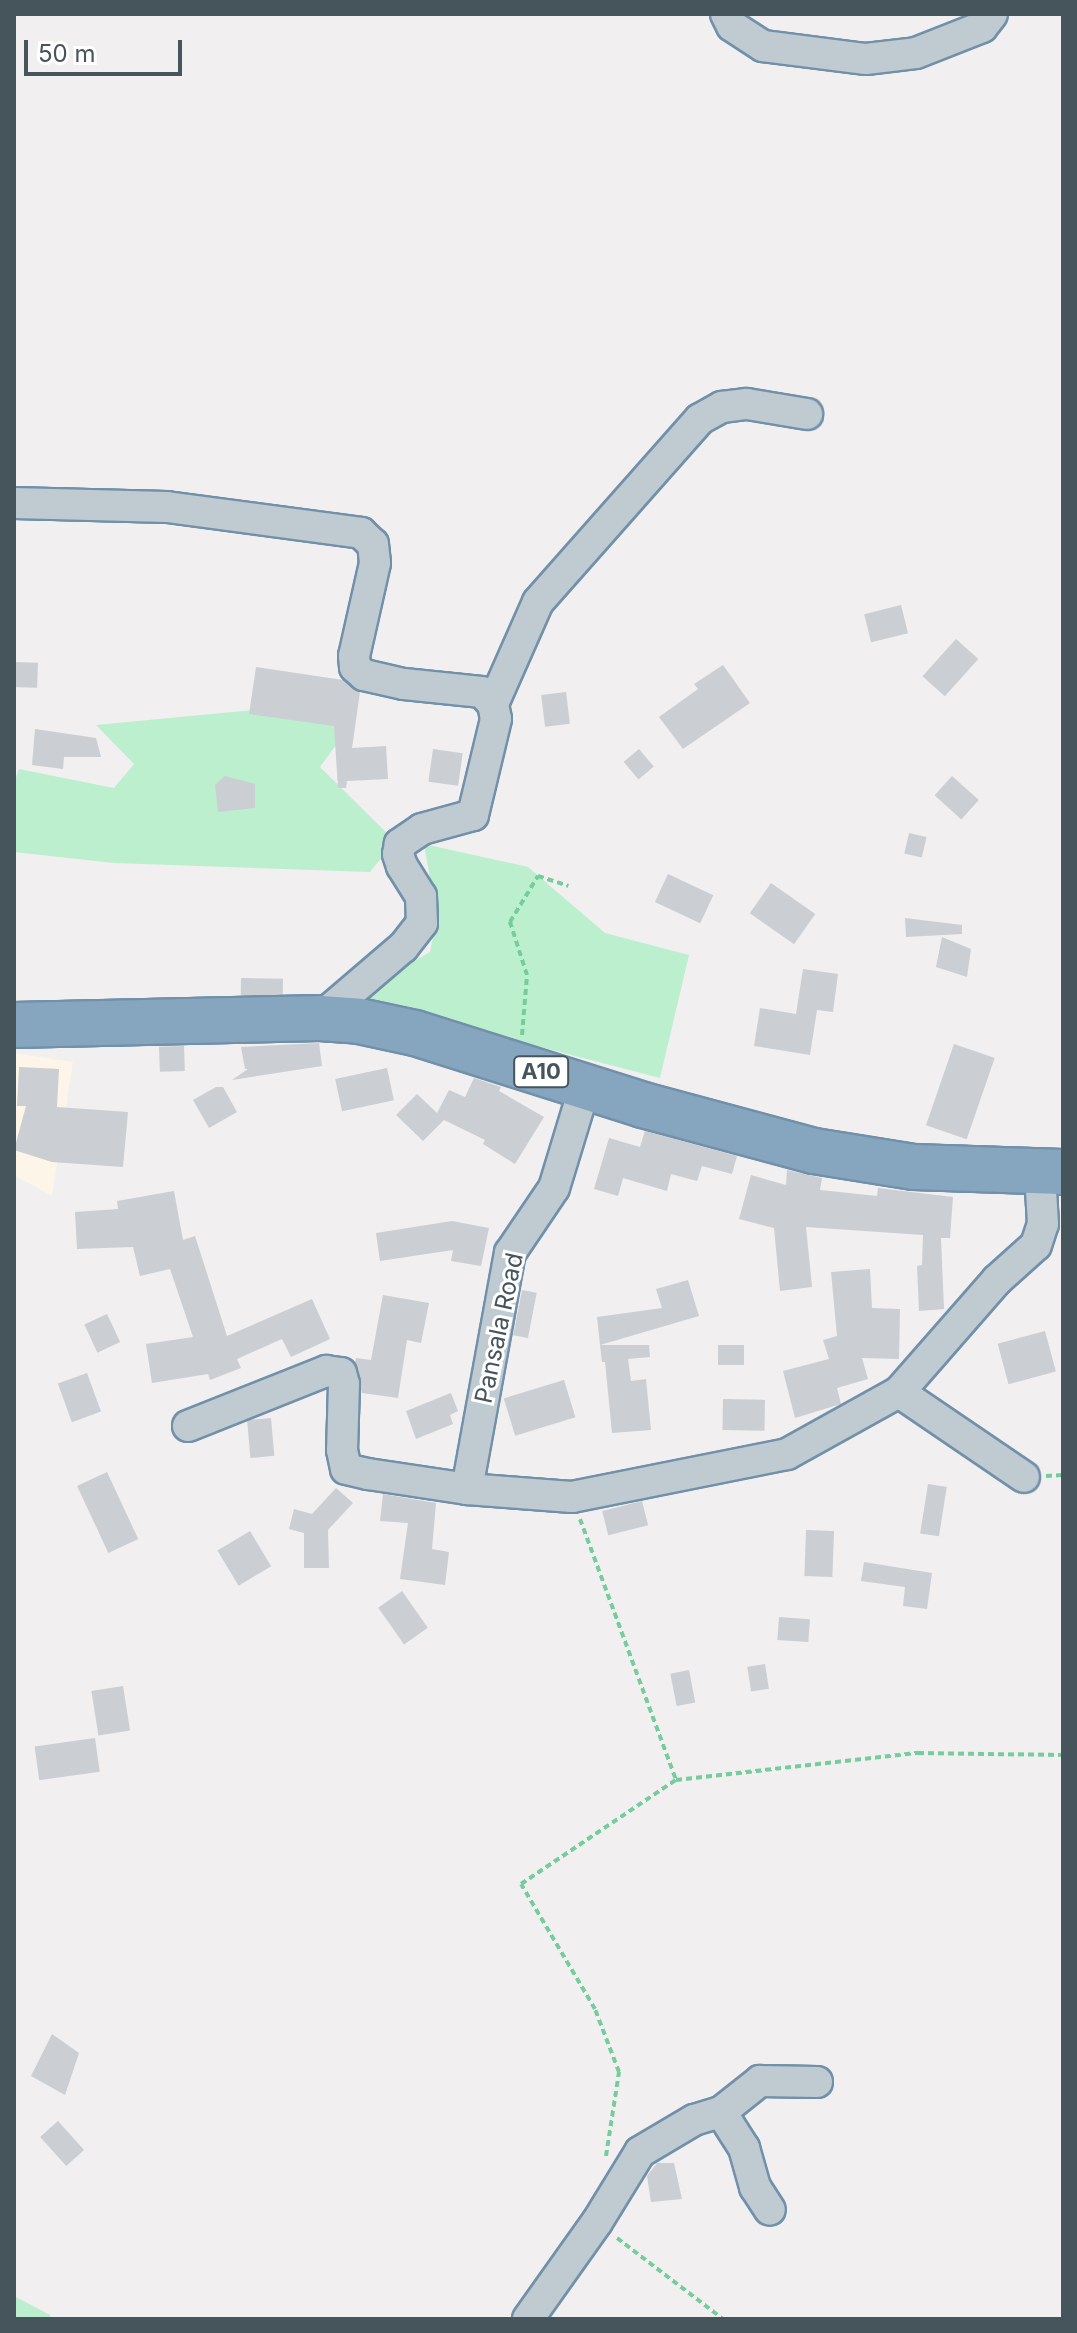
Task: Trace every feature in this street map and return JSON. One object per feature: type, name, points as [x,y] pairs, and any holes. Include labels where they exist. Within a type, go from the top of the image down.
[{"type":"highway","name":"A10","points":[[14,1025],[320,1018],[385,1026],[814,1151],[914,1167],[1052,1172]]},
{"type":"street","points":[[726,14],[732,26],[763,46],[866,59],[916,53],[982,27],[992,14]]},
{"type":"street","points":[[493,704],[538,602],[700,419],[722,407],[747,404],[807,414]]},
{"type":"street","points":[[14,503],[167,507],[361,533],[373,544],[375,563],[354,656],[355,667],[364,675],[404,684],[482,692],[493,704],[496,719],[473,815],[422,829],[400,844],[398,854],[402,866],[421,896],[422,923],[403,947],[320,1018]]},
{"type":"street","name":"Pansala Road","points":[[467,1489],[510,1253],[554,1188],[585,1086]]},
{"type":"street","points":[[188,1426],[326,1371],[341,1373],[344,1384],[342,1450],[346,1469],[467,1489],[572,1497],[787,1454],[899,1392],[997,1280],[1036,1245],[1052,1172]]},
{"type":"street","points":[[899,1392],[1024,1477]]},
{"type":"street","points":[[528,2319],[597,2222],[640,2152],[694,2120],[721,2112],[760,2081],[817,2082]]},
{"type":"street","points":[[721,2112],[744,2148],[755,2187],[770,2210]]},
{"type":"path","points":[[516,1064],[526,1014],[527,975],[510,922],[538,876],[568,886]]},
{"type":"path","points":[[572,1497],[676,1780]]},
{"type":"path","points":[[605,2164],[619,2072],[595,2009],[521,1884],[676,1780],[918,1753],[1063,1755]]},
{"type":"path","points":[[597,2222],[723,2319]]},
{"type":"shaded area","points":[[14,1053],[73,1062],[52,1196],[14,1175]]},
{"type":"green space","points":[[285,707],[356,718],[320,767],[395,841],[370,872],[114,863],[14,852],[14,783],[19,769],[114,788],[134,764],[96,725]]},
{"type":"green space","points":[[424,844],[528,867],[605,933],[689,955],[660,1078],[360,1000],[393,973],[430,952],[437,917]]},
{"type":"green space","points":[[14,2296],[50,2315],[51,2319],[14,2319]]},
{"type":"building","points":[[901,605],[908,633],[871,642],[864,614]]},
{"type":"building","points":[[956,639],[978,659],[945,696],[923,676]]},
{"type":"building","points":[[14,662],[38,663],[37,688],[14,687]]},
{"type":"building","points":[[723,665],[750,703],[683,749],[659,717],[698,689],[694,684]]},
{"type":"building","points":[[256,667],[343,680],[360,692],[352,748],[386,746],[388,779],[347,781],[346,788],[338,788],[334,726],[249,714]]},
{"type":"building","points":[[566,692],[570,724],[545,727],[541,695]]},
{"type":"building","points":[[35,729],[96,738],[101,757],[64,757],[63,769],[32,765]]},
{"type":"building","points":[[433,749],[463,753],[458,786],[428,782]]},
{"type":"building","points":[[639,749],[654,767],[638,779],[624,762]]},
{"type":"building","points":[[225,776],[255,784],[255,808],[218,812],[215,785]]},
{"type":"building","points":[[952,776],[979,800],[961,819],[935,795]]},
{"type":"building","points":[[909,833],[927,837],[922,858],[904,853]]},
{"type":"building","points":[[668,874],[713,895],[700,923],[655,902]]},
{"type":"building","points":[[771,883],[815,914],[794,944],[750,913]]},
{"type":"building","points":[[905,918],[962,925],[962,934],[906,937]]},
{"type":"building","points":[[942,937],[971,949],[967,977],[936,967]]},
{"type":"building","points":[[803,969],[838,974],[833,1012],[817,1010],[810,1055],[754,1046],[760,1008],[796,1014]]},
{"type":"building","points":[[241,978],[283,979],[283,996],[241,995]]},
{"type":"building","points":[[319,1043],[322,1066],[232,1080],[248,1069],[245,1069],[241,1047]]},
{"type":"building","points":[[954,1044],[995,1058],[967,1139],[926,1125]]},
{"type":"building","points":[[184,1046],[185,1071],[160,1072],[159,1047]]},
{"type":"building","points":[[19,1067],[59,1069],[57,1107],[128,1112],[123,1167],[52,1162],[14,1150],[26,1106],[17,1106]]},
{"type":"building","points":[[387,1068],[394,1100],[342,1111],[335,1079]]},
{"type":"building","points":[[474,1078],[501,1087],[499,1091],[544,1117],[515,1164],[483,1144],[485,1140],[444,1120],[423,1141],[396,1115],[417,1094],[437,1113],[449,1090],[465,1097]]},
{"type":"building","points":[[216,1087],[223,1087],[237,1112],[209,1128],[193,1100]]},
{"type":"building","points":[[645,1131],[737,1156],[732,1174],[702,1166],[697,1181],[671,1174],[667,1191],[623,1178],[618,1196],[594,1189],[609,1138],[640,1147]]},
{"type":"building","points":[[787,1170],[822,1178],[820,1190],[877,1196],[878,1188],[953,1197],[950,1238],[941,1238],[944,1309],[919,1311],[917,1266],[922,1265],[923,1235],[806,1227],[812,1287],[780,1291],[774,1228],[739,1219],[751,1175],[786,1185]]},
{"type":"building","points":[[174,1191],[183,1240],[195,1236],[227,1336],[312,1299],[330,1339],[291,1357],[282,1339],[237,1359],[241,1368],[210,1380],[208,1374],[152,1383],[146,1344],[193,1337],[170,1269],[140,1276],[133,1247],[77,1249],[75,1212],[118,1209],[117,1201]]},
{"type":"building","points":[[452,1221],[489,1228],[481,1266],[451,1261],[453,1250],[380,1261],[376,1233]]},
{"type":"building","points":[[870,1269],[872,1308],[900,1309],[899,1359],[862,1358],[868,1379],[837,1388],[841,1404],[795,1418],[783,1371],[829,1359],[823,1340],[837,1336],[831,1272]]},
{"type":"building","points":[[688,1280],[699,1316],[600,1345],[597,1317],[662,1308],[656,1289]]},
{"type":"building","points":[[522,1290],[537,1293],[528,1338],[513,1335]]},
{"type":"building","points":[[383,1295],[429,1303],[421,1343],[407,1340],[398,1398],[362,1393],[355,1362],[356,1358],[371,1360]]},
{"type":"building","points":[[107,1314],[120,1342],[97,1353],[84,1325]]},
{"type":"building","points":[[1045,1331],[1056,1372],[1009,1384],[998,1344]]},
{"type":"building","points":[[600,1345],[649,1345],[650,1357],[628,1359],[631,1381],[646,1379],[651,1430],[612,1433],[605,1362],[602,1362]]},
{"type":"building","points":[[718,1345],[744,1345],[744,1365],[718,1365]]},
{"type":"building","points":[[87,1373],[101,1412],[72,1422],[58,1384]]},
{"type":"building","points":[[564,1380],[575,1417],[515,1436],[504,1398]]},
{"type":"building","points":[[451,1393],[458,1411],[450,1415],[453,1424],[416,1439],[406,1411]]},
{"type":"building","points":[[723,1399],[765,1400],[764,1431],[722,1430]]},
{"type":"building","points":[[271,1418],[274,1456],[250,1458],[247,1420]]},
{"type":"building","points":[[107,1472],[138,1539],[108,1553],[77,1486]]},
{"type":"building","points":[[928,1484],[947,1487],[939,1536],[920,1533]]},
{"type":"building","points":[[336,1488],[353,1503],[328,1530],[329,1568],[304,1568],[304,1533],[289,1529],[294,1509],[312,1514]]},
{"type":"building","points":[[383,1494],[436,1503],[432,1549],[449,1552],[445,1585],[400,1579],[408,1523],[380,1521]]},
{"type":"building","points":[[642,1501],[648,1525],[608,1535],[602,1511]]},
{"type":"building","points":[[806,1530],[834,1531],[832,1577],[804,1576]]},
{"type":"building","points":[[250,1531],[271,1566],[239,1586],[217,1551]]},
{"type":"building","points":[[864,1562],[932,1573],[927,1609],[903,1606],[905,1587],[861,1581]]},
{"type":"building","points":[[402,1591],[428,1628],[404,1644],[378,1608]]},
{"type":"building","points":[[779,1617],[810,1619],[808,1642],[777,1640]]},
{"type":"building","points":[[765,1664],[769,1689],[751,1692],[747,1667]]},
{"type":"building","points":[[689,1670],[695,1702],[677,1706],[670,1674]]},
{"type":"building","points":[[123,1686],[130,1730],[98,1735],[91,1691]]},
{"type":"building","points":[[95,1738],[100,1772],[39,1780],[35,1746]]},
{"type":"building","points":[[52,2034],[79,2053],[65,2095],[31,2076]]},
{"type":"building","points":[[58,2121],[84,2150],[66,2166],[40,2137]]},
{"type":"building","points":[[657,2163],[674,2163],[682,2199],[651,2202],[647,2176]]}]
